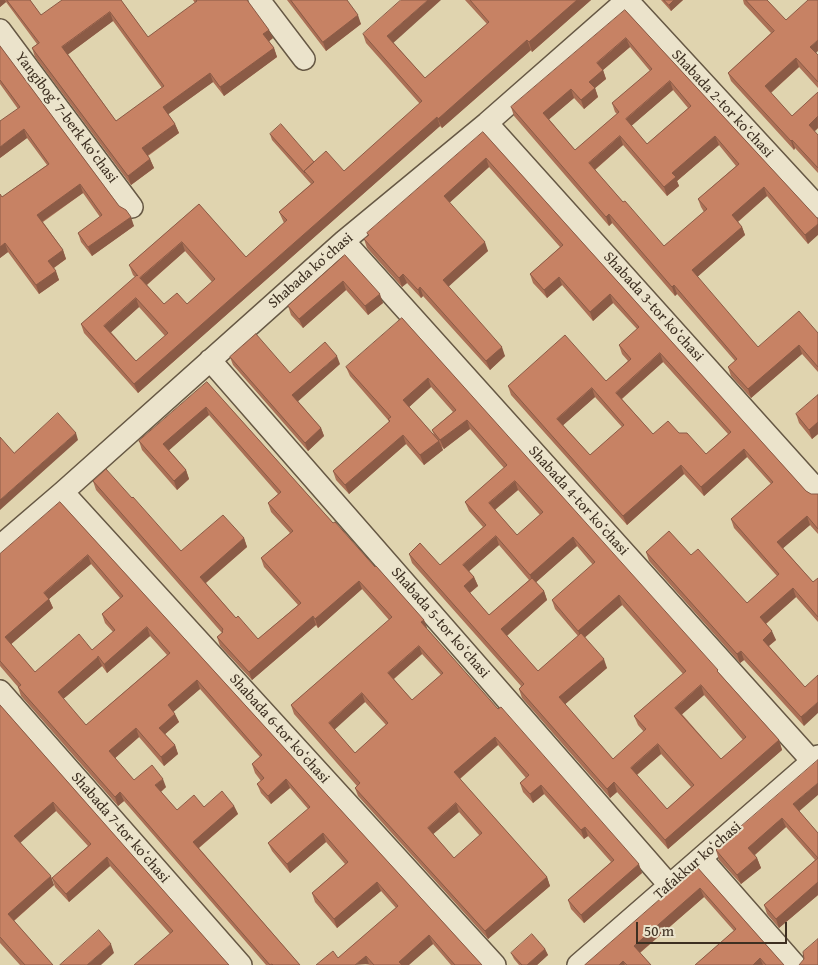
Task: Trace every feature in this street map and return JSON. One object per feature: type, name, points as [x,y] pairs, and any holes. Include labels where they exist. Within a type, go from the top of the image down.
[{"type":"street","points":[[259,0],[304,59]]},
{"type":"street","name":"Shabada koʻchasi","points":[[0,546],[344,241],[487,123],[627,0]]},
{"type":"street","name":"Shabada 2-tor koʻchasi","points":[[627,0],[818,207]]},
{"type":"street","name":"Yangibogʻ 7-berk koʻchasi","points":[[0,30],[132,206]]},
{"type":"street","name":"Shabada 3-tor koʻchasi","points":[[487,123],[818,491]]},
{"type":"street","name":"Shabada 4-tor koʻchasi","points":[[344,241],[815,758]]},
{"type":"street","name":"Shabada 5-tor koʻchasi","points":[[210,360],[670,886]]},
{"type":"street","name":"Shabada 6-tor koʻchasi","points":[[63,492],[495,965]]},
{"type":"street","name":"Shabada 7-tor koʻchasi","points":[[0,691],[241,965]]},
{"type":"street","name":"Tafakkur koʻchasi","points":[[578,965],[815,758]]},
{"type":"street","points":[[701,858],[795,965]]},
{"type":"building","points":[[7,0],[30,0],[41,15],[62,0],[121,0],[148,37],[196,0],[247,0],[269,30],[263,34],[274,48],[220,87],[210,73],[163,107],[175,124],[142,148],[150,159],[128,176],[32,48],[39,43]],"holes":[[[110,12],[164,86],[116,121],[62,47]]]},
{"type":"building","points":[[291,0],[347,0],[358,15],[323,42]]},
{"type":"building","points":[[401,0],[428,0],[387,36],[425,78],[489,22],[470,0],[577,0],[529,42],[527,40],[438,119],[437,117],[134,384],[81,324],[138,276],[129,265],[199,204],[246,257],[287,220],[279,212],[314,182],[304,171],[326,151],[344,171],[422,101],[363,34]],"holes":[[[182,242],[215,279],[187,304],[177,293],[164,304],[140,278]],[[136,298],[168,333],[136,361],[104,326]]]},
{"type":"building","points":[[664,0],[674,0],[669,5]]},
{"type":"building","points":[[746,0],[767,0],[786,20],[808,0],[818,0],[818,40],[810,47],[818,55],[818,82],[796,58],[765,86],[792,116],[818,92],[818,116],[809,125],[818,135],[818,168],[728,73],[774,31]]},
{"type":"building","points":[[625,10],[818,219],[818,224],[805,235],[764,187],[732,215],[742,227],[692,270],[758,347],[799,311],[818,333],[818,367],[799,345],[748,389],[728,367],[737,359],[674,285],[672,287],[609,214],[606,217],[511,107]],"holes":[[[626,38],[652,69],[612,103],[619,112],[575,150],[543,113],[571,89],[581,100],[595,88],[589,82],[603,70],[597,63]],[[670,81],[691,106],[647,144],[626,119]],[[620,136],[664,187],[676,177],[672,173],[715,136],[739,164],[698,199],[707,209],[664,246],[589,163]]]},
{"type":"building","points":[[0,46],[119,206],[126,210],[131,217],[88,247],[78,233],[102,215],[80,184],[37,215],[63,250],[48,261],[56,271],[36,285],[5,243],[0,247],[0,194],[2,197],[49,164],[24,129],[0,147],[0,121],[20,107],[0,80]]},
{"type":"building","points":[[281,124],[314,162],[304,171],[305,173],[270,134]]},
{"type":"building","points":[[483,132],[806,491],[811,494],[818,494],[818,529],[807,516],[777,542],[813,582],[818,578],[818,617],[793,588],[760,617],[772,631],[763,640],[805,687],[818,675],[818,702],[801,717],[741,651],[737,654],[646,552],[669,531],[691,555],[698,549],[747,603],[779,574],[731,519],[773,482],[744,449],[701,487],[681,465],[623,516],[508,386],[565,335],[606,381],[631,359],[619,345],[639,327],[610,294],[590,312],[559,277],[544,290],[530,274],[563,245],[486,158],[444,196],[485,242],[443,280],[502,347],[486,361],[420,287],[418,290],[403,274],[399,278],[364,239],[369,235],[367,233]],"holes":[[[660,353],[731,432],[706,454],[687,433],[679,433],[668,421],[653,434],[616,393]],[[592,388],[624,425],[590,455],[557,419]]]},
{"type":"building","points":[[345,255],[380,294],[365,306],[343,281],[299,319],[288,306]]},
{"type":"building","points":[[402,318],[779,740],[665,840],[614,782],[607,789],[519,689],[524,684],[409,554],[420,543],[440,565],[486,525],[465,502],[507,465],[467,420],[440,440],[432,430],[456,410],[428,378],[403,400],[439,441],[420,455],[403,435],[345,485],[333,471],[390,421],[388,419],[391,417],[346,367]],"holes":[[[515,481],[543,512],[517,535],[489,503]],[[496,536],[530,575],[573,537],[595,562],[552,600],[578,631],[619,595],[686,671],[634,716],[646,729],[613,759],[559,697],[604,659],[581,633],[538,671],[501,629],[544,591],[532,578],[489,615],[464,586],[474,577],[463,565]],[[701,685],[746,737],[721,759],[675,708]],[[658,744],[694,785],[667,809],[631,768]]]},
{"type":"building","points":[[256,334],[290,373],[325,342],[337,356],[292,395],[321,428],[305,443],[230,357]]},
{"type":"building","points":[[207,382],[333,523],[335,522],[376,566],[424,620],[421,622],[498,709],[501,707],[639,864],[581,915],[568,900],[614,860],[585,827],[581,830],[541,785],[530,794],[520,783],[529,775],[495,737],[454,772],[547,877],[485,931],[355,788],[360,783],[291,705],[392,617],[359,581],[315,619],[313,616],[249,672],[217,637],[223,632],[223,629],[93,481],[106,469],[181,551],[223,515],[244,538],[200,577],[236,618],[238,616],[258,639],[301,603],[261,558],[293,531],[268,503],[281,492],[206,407],[163,444],[186,470],[174,481],[139,441]],"holes":[[[419,646],[443,673],[412,700],[388,673]],[[362,693],[388,723],[355,753],[329,723]],[[456,803],[482,833],[454,858],[428,828]]]},
{"type":"building","points":[[818,395],[818,422],[809,430],[796,414]]},
{"type":"building","points":[[58,413],[76,433],[0,500],[0,437],[14,453]]},
{"type":"building","points":[[60,502],[482,965],[455,965],[429,935],[399,962],[402,965],[374,965],[366,956],[355,965],[316,965],[333,951],[338,958],[398,906],[377,882],[334,919],[312,893],[348,862],[323,833],[287,864],[268,843],[310,807],[286,779],[268,796],[257,784],[264,778],[252,764],[262,755],[197,680],[168,705],[175,714],[159,728],[175,745],[161,757],[136,728],[109,751],[134,780],[152,765],[163,779],[155,785],[177,810],[194,795],[204,807],[222,791],[234,806],[193,842],[300,965],[270,965],[120,792],[115,797],[18,687],[21,685],[0,661],[0,554]],"holes":[[[88,555],[123,596],[102,614],[115,630],[92,650],[79,634],[35,672],[5,637],[49,599],[44,593]],[[147,627],[170,653],[86,725],[58,692],[98,656],[104,664]]]},
{"type":"building","points":[[0,705],[229,965],[134,965],[173,931],[107,857],[66,894],[52,878],[91,844],[53,802],[14,836],[51,876],[8,914],[53,965],[25,965],[0,937]]},
{"type":"building","points":[[818,760],[818,783],[793,804],[818,833],[818,858],[782,818],[748,848],[757,858],[737,875],[716,850]]},
{"type":"building","points":[[818,858],[818,882],[776,919],[764,905]]},
{"type":"building","points":[[697,867],[784,965],[766,965],[760,958],[753,965],[695,965],[736,929],[700,888],[634,946],[651,965],[627,965],[623,961],[619,965],[585,965]]},
{"type":"building","points":[[99,930],[111,944],[87,965],[60,965]]},
{"type":"building","points":[[532,934],[545,949],[527,965],[522,965],[511,953]]},
{"type":"building","points":[[818,939],[818,965],[799,965],[804,959],[803,952]]}]
